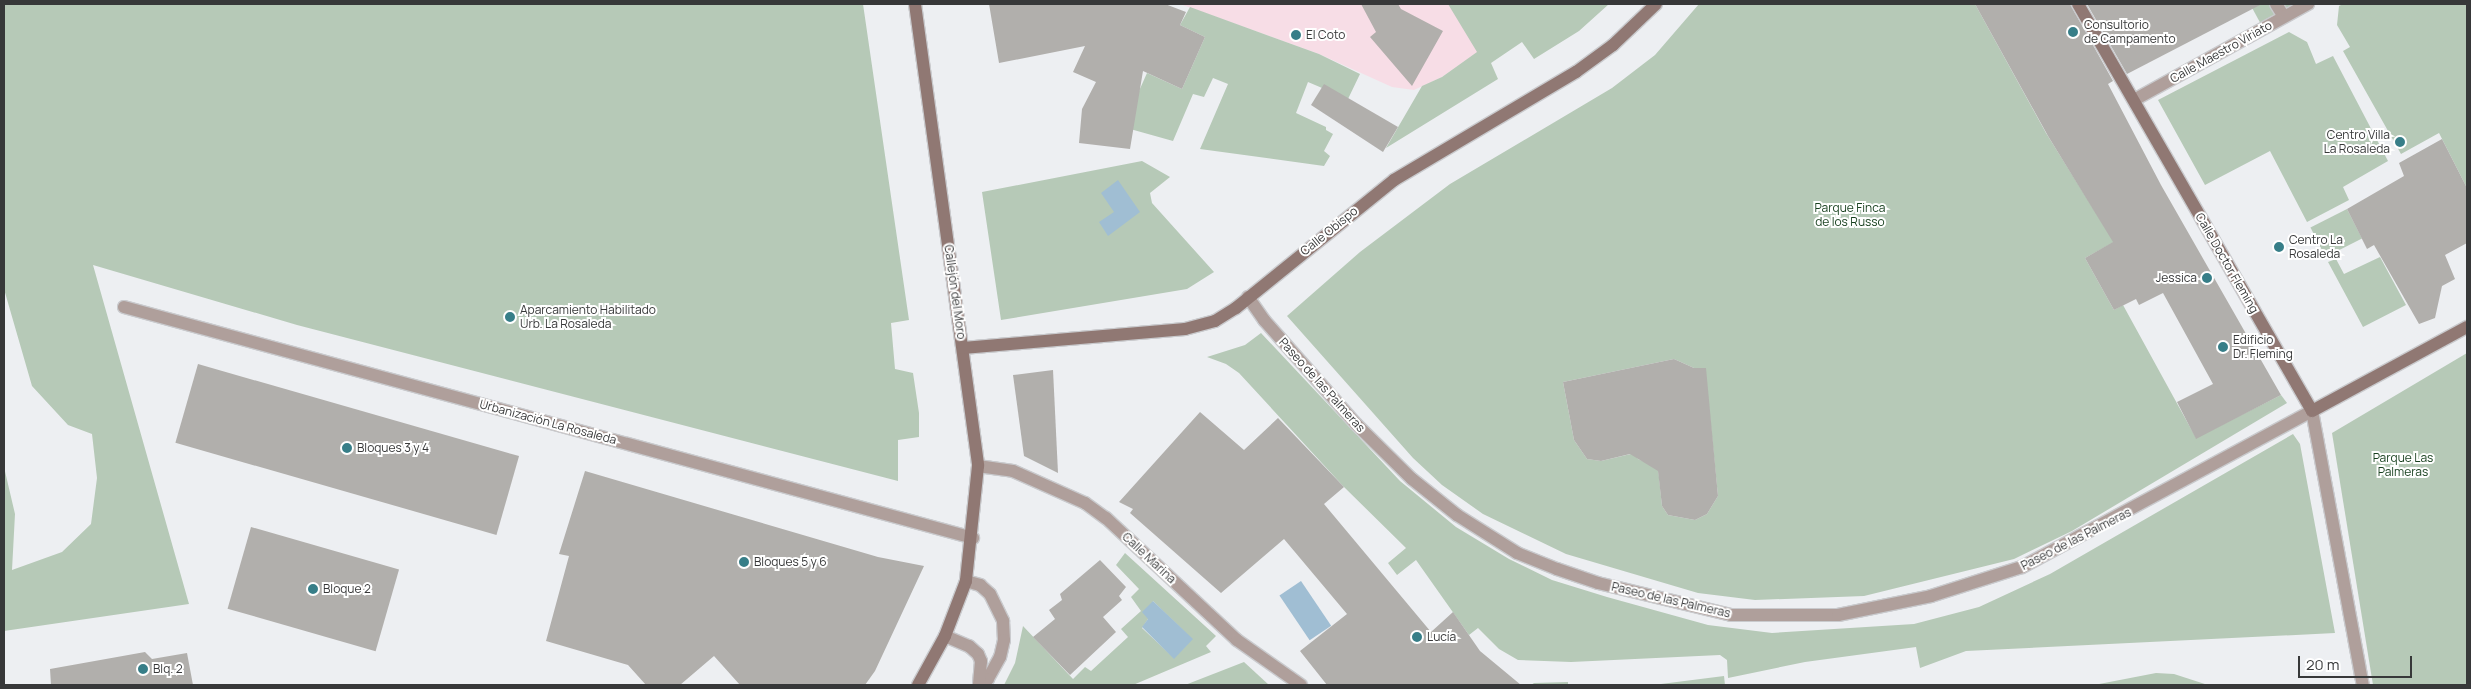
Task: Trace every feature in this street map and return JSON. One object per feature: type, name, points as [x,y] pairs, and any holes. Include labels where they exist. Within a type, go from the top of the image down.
[{"type":"street","name":"Callejón del Moro","points":[[915,4],[978,466],[973,538],[966,581],[945,636],[918,685]]},
{"type":"street","name":"Calle Obispo","points":[[963,348],[1185,329],[1215,321],[1248,297],[1394,180],[1576,72],[1613,45],[1656,4]]},
{"type":"street","points":[[2276,4],[2284,17]]},
{"type":"street","name":"Calle Maestro Viriato","points":[[2134,100],[2308,4]]},
{"type":"street","name":"Calle Doctor Fleming","points":[[2082,5],[2134,100],[2312,411],[2363,685]]},
{"type":"street","name":"Paseo de las Palmeras","points":[[1248,297],[1356,424],[1412,479],[1457,515],[1517,553],[1557,569],[1598,583],[1731,615],[1838,615],[1931,596],[2022,567],[2467,328]]},
{"type":"street","name":"Urbanización La Rosaleda","points":[[124,307],[973,538]]},
{"type":"street","name":"Calle Marina","points":[[978,466],[1013,471],[1085,503],[1106,518],[1238,640],[1301,685]]},
{"type":"street","points":[[966,581],[980,585],[990,594],[1003,620],[1004,640],[1000,657],[988,679],[980,685]]},
{"type":"street","points":[[945,636],[969,646],[978,654],[981,661],[980,685]]},
{"type":"shaded area","name":"El Coto","points":[[1180,4],[1547,4],[1442,77],[1414,90],[1392,87],[1319,54]]},
{"type":"green space","points":[[4,4],[863,4],[909,320],[891,323],[895,369],[913,373],[919,413],[919,437],[898,440],[898,481],[297,325],[93,265],[189,604],[4,631],[4,467],[15,514],[12,570],[62,552],[91,524],[97,478],[92,434],[68,425],[32,386],[4,289]]},
{"type":"green space","points":[[1448,4],[1609,4],[1579,31],[1534,59],[1522,42],[1491,63],[1498,79],[1386,148],[1422,86],[1442,77],[1477,52]]},
{"type":"green space","name":"Parque Finca de los Russo","points":[[1699,4],[1975,4],[2046,133],[2114,242],[2085,258],[2114,310],[2123,305],[2196,438],[2281,395],[2287,403],[2072,531],[2014,559],[1864,596],[1755,600],[1698,593],[1566,554],[1483,514],[1442,485],[1413,458],[1287,316],[1360,252],[1450,184],[1612,88],[1655,55]],"holes":[[[1674,359],[1694,368],[1705,368],[1718,496],[1707,514],[1695,520],[1668,515],[1662,506],[1658,468],[1638,459],[1635,453],[1601,461],[1587,459],[1574,440],[1563,382]]]},
{"type":"green space","points":[[2250,4],[2308,4],[2263,28]]},
{"type":"green space","points":[[2343,4],[2467,4],[2467,188],[2439,133],[2401,154],[2343,51],[2350,47],[2337,25],[2339,6]]},
{"type":"green space","points":[[1190,7],[1319,54],[1360,74],[1348,99],[1308,82],[1296,113],[1326,127],[1326,130],[1333,134],[1324,151],[1330,156],[1324,166],[1200,149],[1228,84],[1213,78],[1204,97],[1193,94],[1173,141],[1123,127],[1147,73],[1182,89],[1205,37],[1180,25]]},
{"type":"green space","points":[[2289,32],[2307,42],[2316,64],[2333,56],[2388,161],[2343,187],[2349,200],[2307,222],[2270,151],[2205,185],[2158,100]]},
{"type":"green space","points":[[1142,161],[1170,177],[1150,193],[1152,203],[1214,272],[1187,289],[1001,320],[982,192]]},
{"type":"green space","points":[[2347,209],[2362,238],[2325,257],[2310,228]]},
{"type":"green space","points":[[2380,257],[2406,305],[2363,327],[2328,262],[2336,259],[2344,274]]},
{"type":"green space","points":[[1261,333],[1400,481],[1456,527],[1509,559],[1552,580],[1607,597],[1708,625],[1772,633],[1914,624],[1979,607],[2050,574],[2293,434],[2300,444],[2335,633],[1966,651],[1920,668],[1916,647],[1805,662],[1728,678],[1727,660],[1720,655],[1571,662],[1518,660],[1499,649],[1478,628],[1469,635],[1416,560],[1397,575],[1388,563],[1406,548],[1344,487],[1239,373],[1226,364],[1207,357],[1245,345]]},
{"type":"green space","name":"Parque Las Palmeras","points":[[2467,353],[2467,685],[2373,685],[2332,433]]},
{"type":"green space","points":[[1125,553],[1216,636],[1206,646],[1211,652],[1133,685],[1004,685],[1015,663],[1023,626],[1073,679],[1085,667],[1091,671],[1128,637],[1121,629],[1141,611],[1131,597],[1139,589],[1116,565]],"holes":[[[1153,601],[1192,639],[1174,658],[1142,628],[1148,619]]]},
{"type":"green space","points":[[1244,662],[1269,685],[1185,685]]},
{"type":"green space","points":[[2156,673],[2174,674],[2208,685],[2094,685]]},
{"type":"green space","points":[[1724,676],[1725,685],[1653,685]]},
{"type":"green space","points":[[1568,682],[1568,685],[1531,685],[1534,683]]},
{"type":"water","points":[[1118,180],[1140,212],[1108,236],[1099,222],[1114,212],[1101,193]]},
{"type":"water","points":[[1301,581],[1331,626],[1310,640],[1279,596]]},
{"type":"water","points":[[1153,601],[1193,639],[1174,659],[1142,627],[1148,619],[1142,612]]},
{"type":"building","points":[[989,4],[1165,4],[1186,12],[1180,25],[1205,37],[1182,89],[1143,71],[1130,149],[1079,143],[1082,109],[1096,82],[1073,72],[1085,46],[999,63]]},
{"type":"building","points":[[1361,4],[1398,4],[1401,9],[1443,31],[1412,86],[1370,37],[1376,32]]},
{"type":"building","points":[[1975,4],[2070,4],[2113,81],[2108,84],[2161,185],[2281,395],[2196,439],[2177,402],[2213,384],[2163,293],[2139,305],[2136,299],[2114,310],[2085,258],[2113,242],[2048,136]]},
{"type":"building","points":[[2087,4],[2262,4],[2127,74]]},
{"type":"building","points":[[1324,84],[1398,127],[1383,152],[1311,105]]},
{"type":"building","points":[[2442,139],[2467,188],[2467,243],[2445,255],[2455,279],[2442,286],[2435,318],[2419,324],[2374,245],[2367,249],[2347,209],[2404,176],[2399,163]]},
{"type":"building","points":[[1674,359],[1694,368],[1706,368],[1718,496],[1707,514],[1695,520],[1668,515],[1662,506],[1658,471],[1630,454],[1601,461],[1587,459],[1574,440],[1563,382]]},
{"type":"building","name":"Bloques 3 y 4","points":[[198,364],[519,456],[496,535],[175,443]]},
{"type":"building","points":[[1053,370],[1058,473],[1024,456],[1013,375]]},
{"type":"building","points":[[1200,412],[1244,450],[1278,418],[1344,487],[1324,504],[1431,632],[1453,612],[1480,651],[1521,685],[1327,685],[1300,651],[1347,614],[1284,539],[1221,593],[1130,513],[1133,509],[1119,502]]},
{"type":"building","points":[[585,471],[878,557],[924,566],[875,671],[865,685],[740,685],[714,656],[680,685],[646,685],[628,665],[546,641],[569,556],[559,554]]},
{"type":"building","name":"Bloque 2","points":[[251,527],[399,569],[376,651],[228,609]]},
{"type":"building","points":[[1100,560],[1126,587],[1119,596],[1122,600],[1103,617],[1116,632],[1070,675],[1033,637],[1055,619],[1049,610],[1062,600],[1060,594]]},
{"type":"building","name":"Blq. 2","points":[[145,652],[152,659],[187,653],[193,685],[51,685],[50,669]]},
{"type":"place","name":"Consultorio de Campamento","points":[[2073,32]]},
{"type":"place","name":"El Coto","points":[[1296,35]]},
{"type":"place","name":"Centro Villa La Rosaleda","points":[[2400,142]]},
{"type":"place","name":"Centro La Rosaleda","points":[[2279,247]]},
{"type":"place","name":"Jessica","points":[[2207,278]]},
{"type":"place","name":"Aparcamiento Habilitado Urb. La Rosaleda","points":[[510,317]]},
{"type":"place","name":"Edificio Dr. Fleming","points":[[2223,347]]},
{"type":"place","name":"Bloques 3 y 4","points":[[347,448]]},
{"type":"place","name":"Bloques 5 y 6","points":[[744,562]]},
{"type":"place","name":"Bloque 2","points":[[313,589]]},
{"type":"place","name":"Lucía","points":[[1417,637]]},
{"type":"place","name":"Blq. 2","points":[[143,669]]}]
